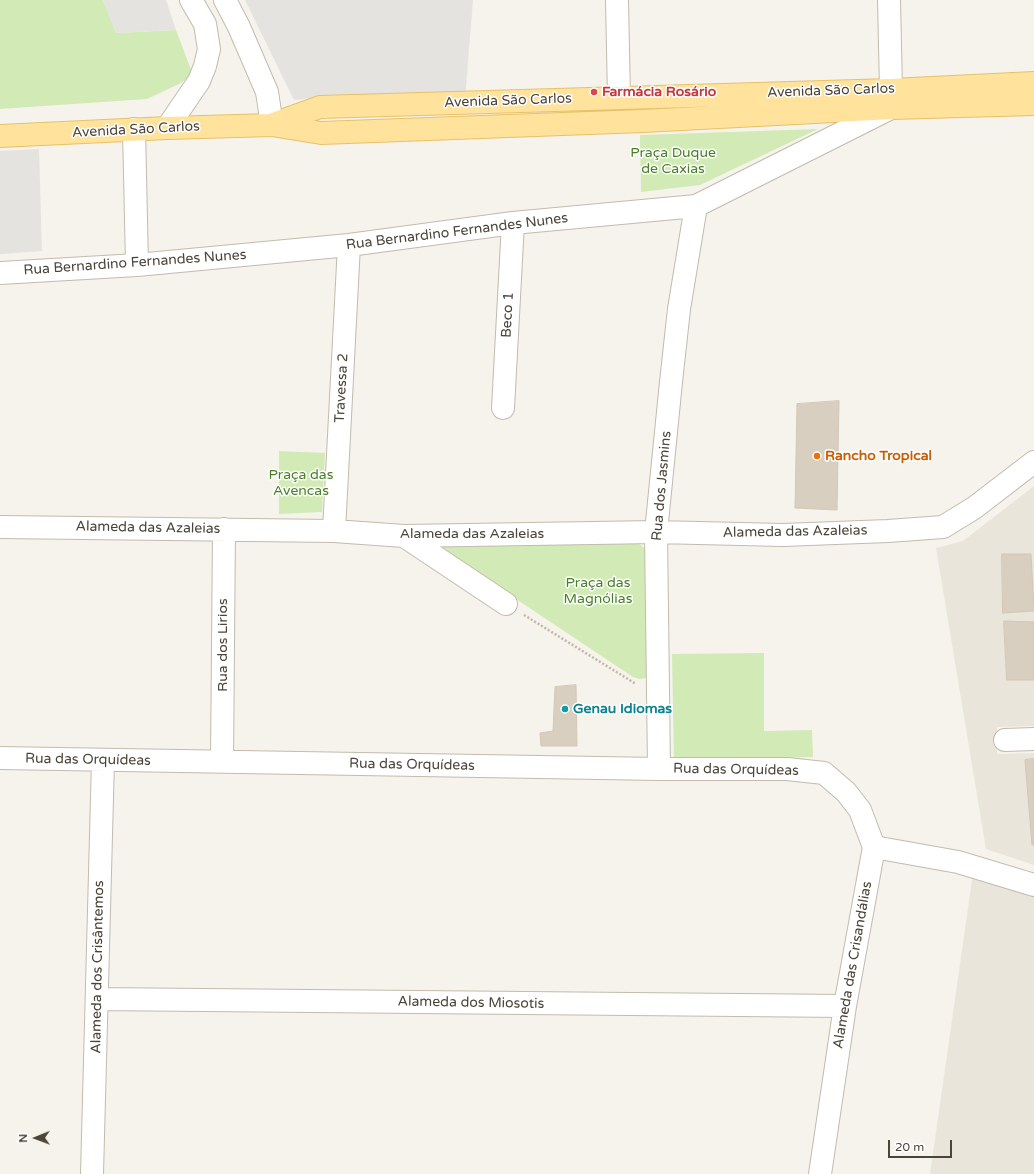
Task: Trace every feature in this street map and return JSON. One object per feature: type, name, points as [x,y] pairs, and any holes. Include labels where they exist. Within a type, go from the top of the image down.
[{"type":"main road","name":"Avenida São Carlos","points":[[0,136],[134,129],[272,125],[321,133],[643,120],[891,99],[1034,84]]},
{"type":"main road","name":"Avenida São Carlos","points":[[272,125],[320,107],[619,98],[891,99],[1034,104]]},
{"type":"street","points":[[167,128],[199,81],[205,66],[209,49],[205,24],[191,0]]},
{"type":"street","points":[[617,0],[619,98]]},
{"type":"street","points":[[889,0],[891,99]]},
{"type":"street","points":[[205,24],[228,5],[267,92],[272,125]]},
{"type":"street","name":"Rua Bernardino Fernandes Nunes","points":[[0,273],[137,264],[349,245],[513,223],[696,206],[891,99]]},
{"type":"street","points":[[134,129],[137,264]]},
{"type":"street","name":"Rua dos Jasmins","points":[[659,769],[656,532],[679,309],[696,206]]},
{"type":"street","name":"Beco 1","points":[[503,408],[513,223]]},
{"type":"street","name":"Travessa 2","points":[[334,531],[349,245]]},
{"type":"street","name":"Alameda das Azaleias","points":[[0,527],[334,531],[404,536],[656,532],[782,535],[888,531],[943,527],[974,508],[1034,462]]},
{"type":"street","name":"Rua dos Lirios","points":[[222,761],[224,529]]},
{"type":"street","points":[[404,536],[506,604]]},
{"type":"street","points":[[1006,740],[1034,739]]},
{"type":"street","name":"Rua das Orquídeas","points":[[0,758],[659,769],[787,769],[824,773],[846,792],[860,810],[874,847]]},
{"type":"street","name":"Alameda dos Crisântemos","points":[[92,1174],[103,760]]},
{"type":"street","points":[[874,847],[958,862],[1034,885]]},
{"type":"street","name":"Alameda das Crisandálias","points":[[820,1174],[845,1006],[874,847]]},
{"type":"street","name":"Alameda dos Miosotis","points":[[97,999],[845,1006]]},
{"type":"path","points":[[506,604],[658,698]]},
{"type":"shaded area","points":[[103,0],[166,0],[176,30],[116,33]]},
{"type":"shaded area","points":[[245,0],[473,0],[465,99],[408,94],[294,100]]},
{"type":"shaded area","points":[[39,149],[42,251],[0,254],[0,151]]},
{"type":"shaded area","points":[[1034,486],[1034,726],[997,727],[997,754],[1034,753],[1034,865],[986,849],[936,548],[963,541]]},
{"type":"shaded area","points":[[973,873],[1034,896],[1034,1174],[930,1174]]},
{"type":"green space","points":[[0,0],[103,0],[116,33],[176,30],[193,75],[179,84],[147,99],[0,109]]},
{"type":"green space","name":"Praça Duque de Caxias","points":[[818,129],[700,185],[641,192],[640,135]]},
{"type":"green space","name":"Praça das Avencas","points":[[279,451],[325,453],[322,512],[279,514]]},
{"type":"green space","name":"Praça das Magnólias","points":[[632,538],[644,548],[649,556],[649,671],[646,678],[640,679],[633,677],[441,549],[441,546]]},
{"type":"green space","points":[[764,653],[764,731],[812,730],[813,757],[674,761],[672,654]]},
{"type":"building","name":"Rancho Tropical","points":[[839,401],[837,510],[795,508],[797,404]]},
{"type":"building","points":[[1002,554],[1031,554],[1034,611],[1003,613]]},
{"type":"building","points":[[1004,621],[1034,622],[1034,680],[1007,680]]},
{"type":"building","name":"Genau Idiomas","points":[[576,685],[577,746],[541,746],[540,733],[553,731],[555,687]]},
{"type":"building","points":[[1034,759],[1034,845],[1032,845],[1025,760]]},
{"type":"place","name":"Farmácia Rosário","points":[[594,92]]},
{"type":"place","name":"Rancho Tropical","points":[[817,456]]},
{"type":"place","name":"Genau Idiomas","points":[[565,709]]}]
